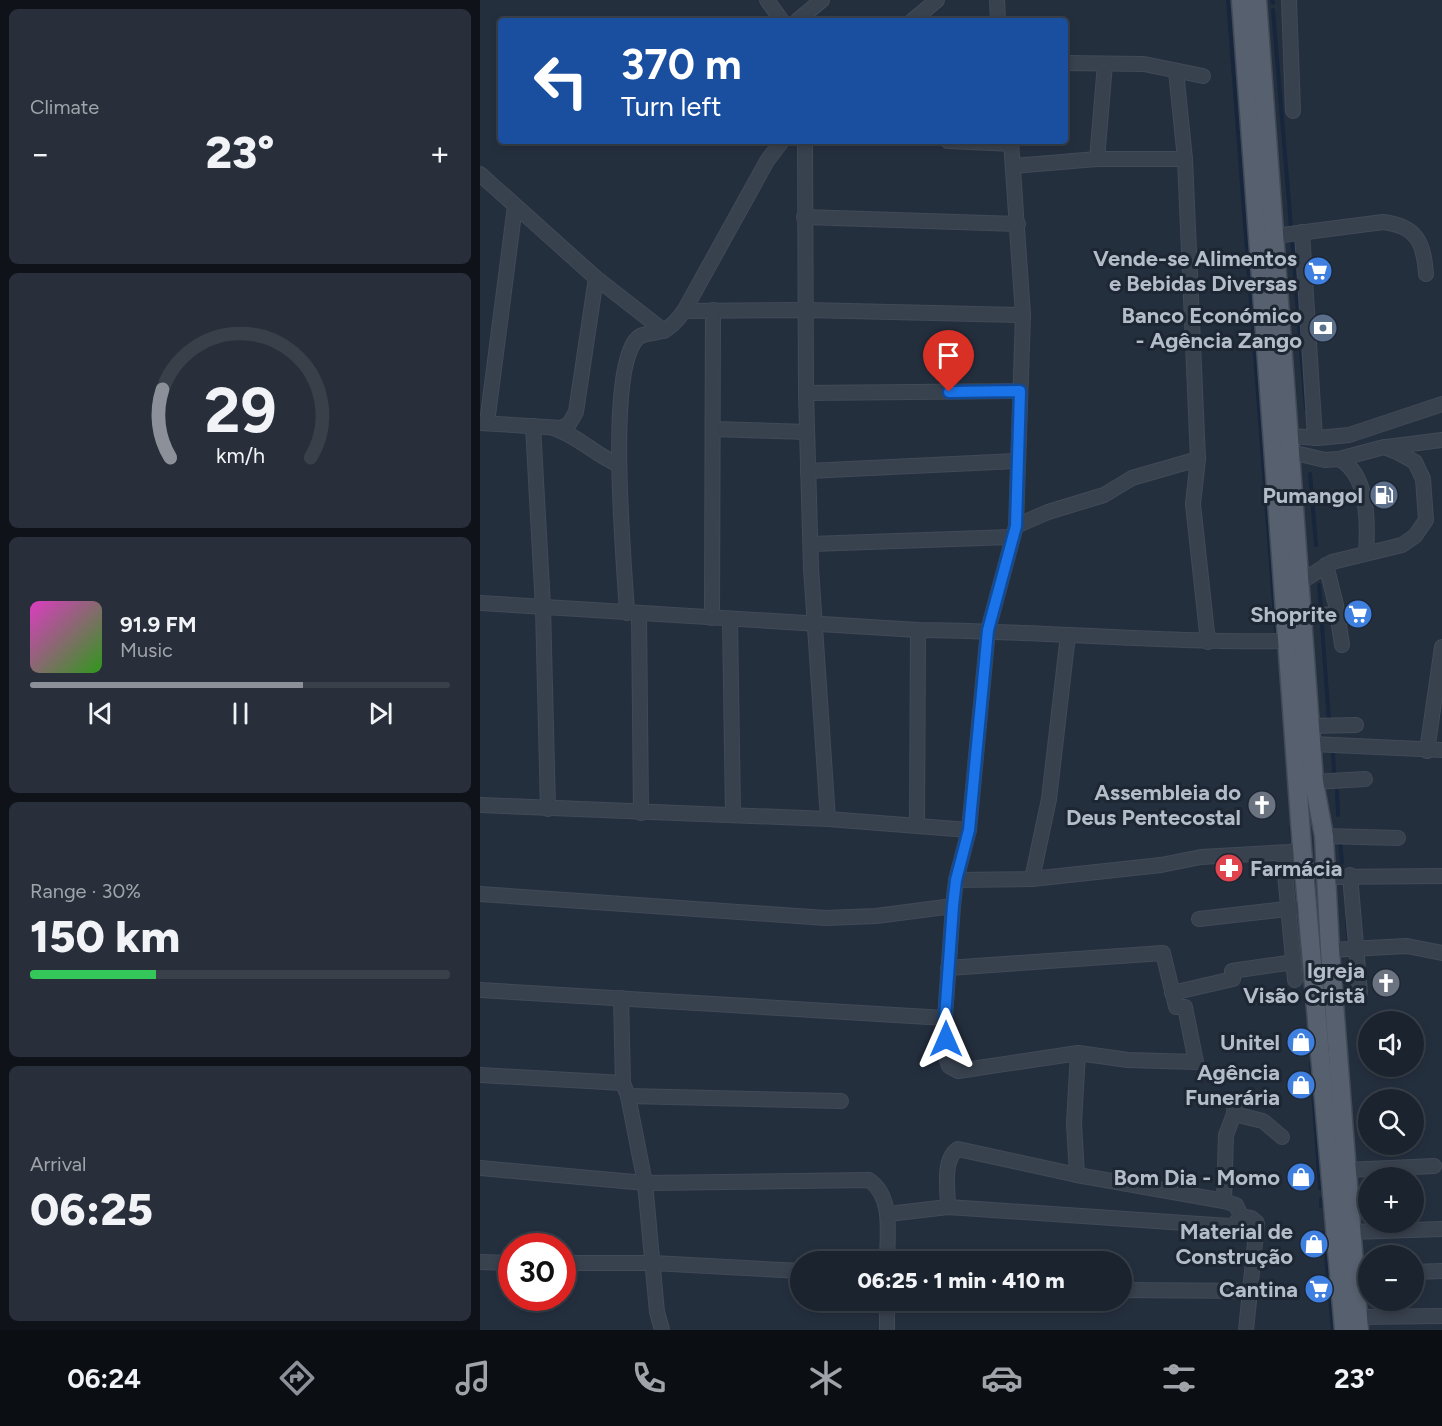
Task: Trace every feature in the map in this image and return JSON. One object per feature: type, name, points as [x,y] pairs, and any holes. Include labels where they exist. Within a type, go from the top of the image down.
[{"type":"main road","points":[[1241,0],[1302,848],[1344,1330]]},
{"type":"main road","points":[[1257,0],[1314,782],[1324,836],[1350,1232],[1358,1261]]},
{"type":"street","points":[[767,0],[780,18]]},
{"type":"street","points":[[801,18],[822,0]]},
{"type":"street","points":[[916,18],[937,0]]},
{"type":"street","points":[[997,0],[998,18]]},
{"type":"street","points":[[1289,0],[1293,111]]},
{"type":"street","points":[[1068,63],[1144,64],[1203,76]]},
{"type":"street","points":[[1097,159],[1105,64]]},
{"type":"street","points":[[1176,71],[1185,159],[1198,459],[1192,504],[1208,642]]},
{"type":"street","points":[[641,813],[633,613],[619,465],[623,372],[634,342],[640,336],[664,330],[684,312],[767,161],[780,144]]},
{"type":"street","points":[[805,144],[808,471],[814,622],[828,819]]},
{"type":"street","points":[[948,968],[1163,953],[1176,1007],[1185,1007],[1197,1062],[1128,1060],[1078,1053],[958,1071],[949,1066],[947,1060],[945,1018],[948,968],[956,880],[969,830],[988,630],[1013,531],[1023,315],[1012,144]]},
{"type":"street","points":[[1013,166],[1097,159],[1185,159]]},
{"type":"street","points":[[480,174],[596,278],[664,330]]},
{"type":"street","points":[[515,206],[484,423],[562,428],[569,424],[576,412],[596,278]]},
{"type":"street","points":[[804,217],[1018,224]]},
{"type":"street","points":[[1275,236],[1383,222],[1396,224],[1417,237],[1424,248],[1426,274]]},
{"type":"street","points":[[1302,232],[1315,438]]},
{"type":"street","points":[[712,618],[713,310]]},
{"type":"street","points":[[684,312],[807,310],[1023,315]]},
{"type":"street","points":[[806,393],[1020,391]]},
{"type":"street","points":[[1291,444],[1315,438],[1349,435],[1442,404]]},
{"type":"street","points":[[540,426],[565,432],[586,447],[619,465]]},
{"type":"street","points":[[540,426],[548,809]]},
{"type":"street","points":[[712,429],[807,432]]},
{"type":"street","points":[[1291,444],[1316,458],[1340,459],[1383,447],[1442,440]]},
{"type":"street","points":[[1299,583],[1326,565],[1402,545],[1415,536],[1426,520],[1423,479],[1415,462],[1383,447]]},
{"type":"street","points":[[811,544],[1013,531],[1048,512],[1104,495],[1132,478],[1198,459]]},
{"type":"street","points":[[1340,459],[1349,464],[1362,487],[1367,537],[1366,553]]},
{"type":"street","points":[[808,471],[1016,461]]},
{"type":"street","points":[[1326,565],[1338,614],[1342,645]]},
{"type":"street","points":[[480,603],[918,630],[988,630],[1208,642],[1287,641]]},
{"type":"street","points":[[1302,616],[1338,614]]},
{"type":"street","points":[[730,619],[733,815]]},
{"type":"street","points":[[917,825],[918,630]]},
{"type":"street","points":[[1032,879],[1049,799],[1068,635]]},
{"type":"street","points":[[1427,751],[1442,647]]},
{"type":"street","points":[[1311,726],[1356,725]]},
{"type":"street","points":[[1312,744],[1442,750]]},
{"type":"street","points":[[1314,782],[1365,779]]},
{"type":"street","points":[[480,805],[828,819],[969,830]]},
{"type":"street","points":[[1324,836],[1398,838]]},
{"type":"street","points":[[956,880],[1032,879],[1161,865],[1201,857],[1283,853],[1302,848]]},
{"type":"street","points":[[1283,853],[1295,980]]},
{"type":"street","points":[[1350,875],[1360,993]]},
{"type":"street","points":[[1327,877],[1442,876]]},
{"type":"street","points":[[480,894],[826,918],[876,916],[953,906]]},
{"type":"street","points":[[1199,919],[1307,907]]},
{"type":"street","points":[[1330,950],[1407,946],[1442,953]]},
{"type":"street","points":[[1172,993],[1233,979],[1232,971],[1294,962]]},
{"type":"street","points":[[480,990],[945,1018]]},
{"type":"street","points":[[621,998],[626,1089],[645,1183],[662,1330]]},
{"type":"street","points":[[1077,1175],[1074,1123],[1078,1053]]},
{"type":"street","points":[[480,1075],[626,1089],[841,1101]]},
{"type":"street","points":[[1224,1201],[1226,1135],[1234,1107],[1263,1121],[1282,1137]]},
{"type":"street","points":[[948,1207],[948,1164],[953,1152],[958,1149],[1077,1175],[1224,1201],[1236,1205],[1240,1216]]},
{"type":"street","points":[[1346,1170],[1434,1166]]},
{"type":"street","points":[[480,1168],[645,1183],[869,1180],[879,1189],[888,1214],[887,1251]]},
{"type":"street","points":[[888,1214],[948,1207],[1229,1226],[1235,1224],[1240,1216]]},
{"type":"street","points":[[1240,1216],[1251,1218],[1257,1223],[1252,1291],[1246,1330]]},
{"type":"street","points":[[1350,1232],[1442,1229]]},
{"type":"street","points":[[480,1262],[498,1263]]},
{"type":"street","points":[[576,1263],[653,1263],[790,1270]]},
{"type":"street","points":[[1424,1272],[1442,1271]]},
{"type":"street","points":[[1132,1290],[1252,1291]]},
{"type":"street","points":[[887,1311],[887,1330]]},
{"type":"street","points":[[1358,1323],[1442,1316]]},
{"type":"waterway","points":[[1228,0],[1276,631]]},
{"type":"waterway","points":[[1273,10],[1291,227]]},
{"type":"waterway","points":[[1292,240],[1306,409]]},
{"type":"waterway","points":[[1310,474],[1316,545]]},
{"type":"waterway","points":[[1319,585],[1321,607]]},
{"type":"waterway","points":[[1322,625],[1329,721]]},
{"type":"waterway","points":[[1333,752],[1334,772]]},
{"type":"waterway","points":[[1337,791],[1338,815]]},
{"type":"waterway","points":[[1291,827],[1293,845]]},
{"type":"waterway","points":[[1340,840],[1342,863]]},
{"type":"waterway","points":[[1347,920],[1349,944]]},
{"type":"waterway","points":[[1311,1064],[1320,1188]]},
{"type":"waterway","points":[[1321,1199],[1321,1206]]},
{"type":"waterway","points":[[1324,1233],[1333,1330]]},
{"type":"place","name":"Vende-se Alimentos e Bebidas Diversas","points":[[1318,271]]},
{"type":"place","name":"Banco Económico - Agência Zango","points":[[1323,328]]},
{"type":"place","name":"Pumangol","points":[[1384,495]]},
{"type":"place","name":"Shoprite","points":[[1358,614]]},
{"type":"place","name":"Assembleia do Deus Pentecostal","points":[[1262,805]]},
{"type":"place","name":"Farmácia","points":[[1229,868]]},
{"type":"place","name":"Igreja Visão Cristã","points":[[1386,983]]},
{"type":"place","name":"Unitel","points":[[1301,1042]]},
{"type":"place","name":"Agência Funerária","points":[[1301,1085]]},
{"type":"place","name":"Bom Dia - Momo","points":[[1301,1177]]},
{"type":"place","name":"Material de Construção","points":[[1314,1244]]},
{"type":"place","name":"Cantina","points":[[1319,1289]]},
{"type":"route","points":[[946,1039],[945,1018],[953,906],[956,880],[969,830],[988,630],[1011,537],[1016,526],[1016,461],[1020,391],[949,392]]}]
